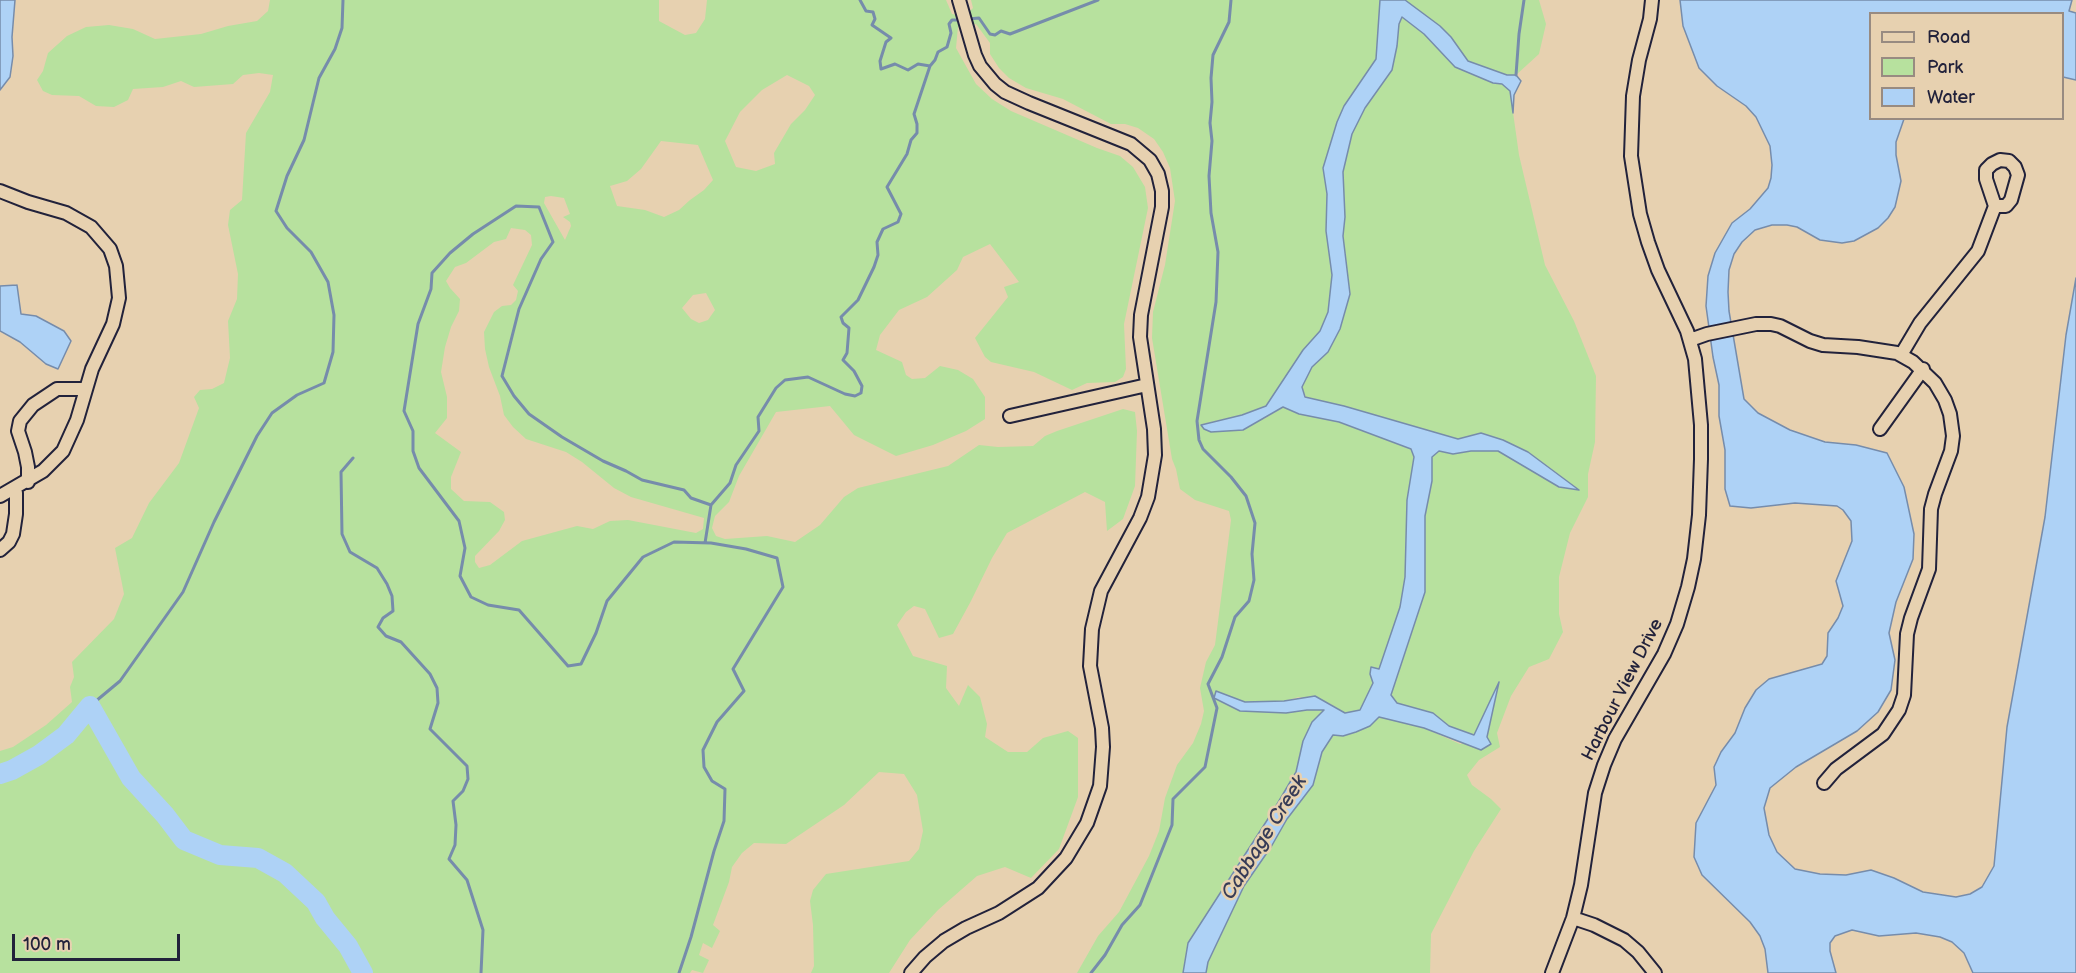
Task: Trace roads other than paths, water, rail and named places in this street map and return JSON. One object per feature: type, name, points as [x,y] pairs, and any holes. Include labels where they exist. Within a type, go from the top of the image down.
[{"type":"street","name":"Harbour View Drive","points":[[1552,973],[1573,918],[1581,885],[1595,793],[1615,740],[1664,654],[1677,624],[1690,579],[1699,515],[1701,459],[1697,377],[1690,340],[1648,242],[1634,185],[1631,144],[1633,96],[1652,0]]},
{"type":"street","points":[[910,973],[944,941],[999,913],[1038,888],[1066,858],[1091,814],[1100,786],[1103,747],[1090,666],[1092,629],[1101,591],[1140,518],[1148,497],[1155,455],[1154,429],[1140,326],[1162,207],[1162,190],[1158,174],[1144,154],[1131,144],[1029,103],[1005,92],[995,84],[980,66],[960,5]]},
{"type":"street","points":[[0,191],[77,217],[91,227],[110,249],[118,280],[117,311],[113,324],[84,389],[76,420],[63,451],[50,466],[28,482],[0,496]]},
{"type":"street","points":[[1901,355],[1920,322],[1978,251],[1995,206]]},
{"type":"street","points":[[1690,340],[1707,334],[1756,324],[1771,324],[1823,345],[1881,350],[1901,355],[1923,369],[1935,383],[1945,400],[1952,421],[1951,451],[1931,510],[1929,569],[1907,634],[1904,695],[1899,710],[1882,734],[1836,769],[1824,783]]},
{"type":"street","points":[[1880,429],[1923,369]]},
{"type":"street","points":[[1010,416],[1147,385]]},
{"type":"street","points":[[28,482],[26,452],[18,436],[20,421],[33,405],[57,389],[84,389]]},
{"type":"street","points":[[0,550],[9,542],[13,534],[16,514],[14,489]]},
{"type":"street","points":[[1573,918],[1594,925],[1624,940],[1638,952],[1655,973]]},
{"type":"water","points":[[0,0],[15,0],[10,77],[0,90]]},
{"type":"water","name":"Cabbage Creek","points":[[1380,0],[1405,0],[1440,26],[1468,61],[1507,75],[1516,75],[1521,81],[1514,95],[1513,113],[1510,91],[1502,84],[1493,83],[1455,67],[1424,34],[1402,17],[1392,70],[1365,108],[1352,134],[1343,172],[1345,217],[1343,236],[1350,294],[1340,329],[1328,352],[1312,367],[1302,387],[1305,397],[1458,439],[1481,433],[1503,440],[1528,452],[1579,490],[1559,487],[1498,451],[1453,454],[1439,451],[1432,457],[1432,481],[1425,516],[1425,592],[1391,695],[1397,703],[1433,713],[1449,726],[1474,735],[1499,682],[1487,737],[1491,744],[1481,750],[1424,728],[1379,717],[1370,726],[1356,732],[1343,736],[1333,735],[1322,752],[1313,785],[1287,819],[1244,886],[1208,962],[1206,973],[1183,973],[1188,943],[1296,772],[1303,741],[1312,722],[1324,710],[1286,713],[1240,711],[1214,698],[1216,691],[1245,702],[1284,701],[1315,696],[1345,713],[1360,710],[1373,683],[1370,674],[1371,667],[1379,669],[1400,607],[1405,577],[1407,500],[1414,457],[1411,449],[1339,422],[1299,414],[1283,407],[1243,430],[1211,432],[1201,425],[1242,415],[1266,406],[1303,350],[1320,331],[1328,312],[1332,275],[1326,231],[1327,194],[1323,168],[1344,106],[1376,59]]},
{"type":"water","points":[[1680,0],[2072,0],[2069,11],[2076,13],[2076,80],[2064,77],[2064,12],[1869,12],[1869,120],[1904,120],[1896,142],[1901,181],[1895,207],[1878,228],[1854,241],[1842,243],[1820,240],[1797,227],[1787,225],[1772,225],[1755,230],[1742,242],[1734,254],[1729,270],[1728,292],[1729,311],[1744,399],[1758,413],[1790,430],[1825,442],[1856,445],[1887,453],[1904,487],[1914,534],[1913,559],[1896,602],[1889,633],[1895,660],[1891,690],[1878,712],[1857,731],[1796,767],[1770,788],[1764,808],[1769,835],[1777,852],[1795,869],[1820,874],[1846,875],[1871,870],[1923,892],[1956,897],[1970,894],[1982,887],[1994,866],[2007,727],[2045,517],[2066,335],[2076,278],[2076,973],[1973,973],[1964,953],[1952,942],[1940,937],[1916,933],[1879,936],[1852,930],[1835,936],[1830,943],[1836,973],[1768,973],[1765,949],[1760,936],[1750,922],[1702,875],[1694,857],[1696,823],[1716,785],[1714,767],[1721,752],[1735,733],[1745,708],[1756,690],[1769,679],[1822,664],[1827,656],[1828,633],[1843,606],[1836,581],[1852,541],[1851,521],[1837,506],[1795,503],[1751,508],[1730,506],[1725,489],[1725,450],[1719,416],[1719,385],[1706,306],[1708,276],[1715,253],[1732,223],[1750,209],[1768,188],[1772,165],[1770,146],[1756,117],[1746,106],[1717,86],[1699,68],[1683,26]]},
{"type":"water","points":[[17,285],[21,314],[36,316],[64,331],[71,341],[58,369],[46,364],[20,342],[0,331],[0,286]]},
{"type":"waterway","points":[[90,706],[120,681],[183,592],[214,522],[257,436],[272,413],[297,395],[324,383],[333,352],[334,315],[328,282],[311,252],[287,228],[276,211],[287,176],[304,140],[319,78],[335,49],[342,28],[343,0]]},
{"type":"waterway","points":[[860,0],[866,11],[873,12],[875,19],[872,25],[891,38],[886,42],[880,61],[881,69],[895,64],[908,70],[918,64],[930,66]]},
{"type":"waterway","points":[[968,19],[979,18],[990,34],[995,35],[1001,31],[1010,34],[1098,0]]},
{"type":"waterway","points":[[1091,973],[1105,955],[1122,925],[1140,905],[1172,825],[1173,799],[1205,767],[1217,708],[1208,684],[1222,657],[1235,617],[1249,601],[1254,580],[1252,554],[1255,523],[1246,496],[1203,449],[1199,440],[1197,421],[1216,302],[1218,252],[1211,213],[1209,176],[1212,141],[1211,78],[1213,55],[1229,22],[1231,0]]},
{"type":"waterway","points":[[1516,75],[1524,0]]},
{"type":"waterway","points":[[679,973],[724,821],[725,789],[712,781],[704,767],[703,750],[717,722],[744,691],[733,669],[783,587],[777,558],[746,549],[711,543],[674,542],[643,557],[607,601],[596,633],[581,664],[568,666],[519,610],[488,605],[471,597],[460,576],[465,548],[459,521],[419,468],[413,451],[413,431],[404,411],[418,324],[431,289],[432,273],[450,253],[473,234],[516,206],[539,207],[553,242],[541,259],[519,309],[502,376],[514,396],[529,414],[562,437],[642,480],[684,490],[691,498],[711,505],[730,483],[736,465],[759,431],[758,417],[776,388],[785,380],[808,377],[845,394],[855,396],[861,393],[862,386],[854,371],[843,360],[847,353],[849,328],[843,323],[841,317],[858,300],[874,267],[878,255],[877,242],[883,229],[898,222],[901,214],[887,187],[907,154],[911,140],[917,133],[914,114],[930,66],[938,52],[947,47],[951,33],[949,24],[952,20],[962,20]]},
{"type":"waterway","points":[[353,458],[341,472],[342,534],[350,552],[377,568],[387,584],[392,596],[393,611],[383,618],[378,627],[386,636],[401,642],[430,674],[437,688],[438,703],[430,729],[467,766],[468,779],[463,791],[453,801],[456,825],[455,845],[449,859],[467,880],[483,930],[481,973]]},
{"type":"waterway","points":[[705,543],[711,505]]},
{"type":"waterway","points":[[0,774],[39,755],[66,735],[90,706],[131,778],[165,815],[184,840],[220,855],[258,858],[285,873],[316,902],[325,918],[348,946],[363,973]]}]
